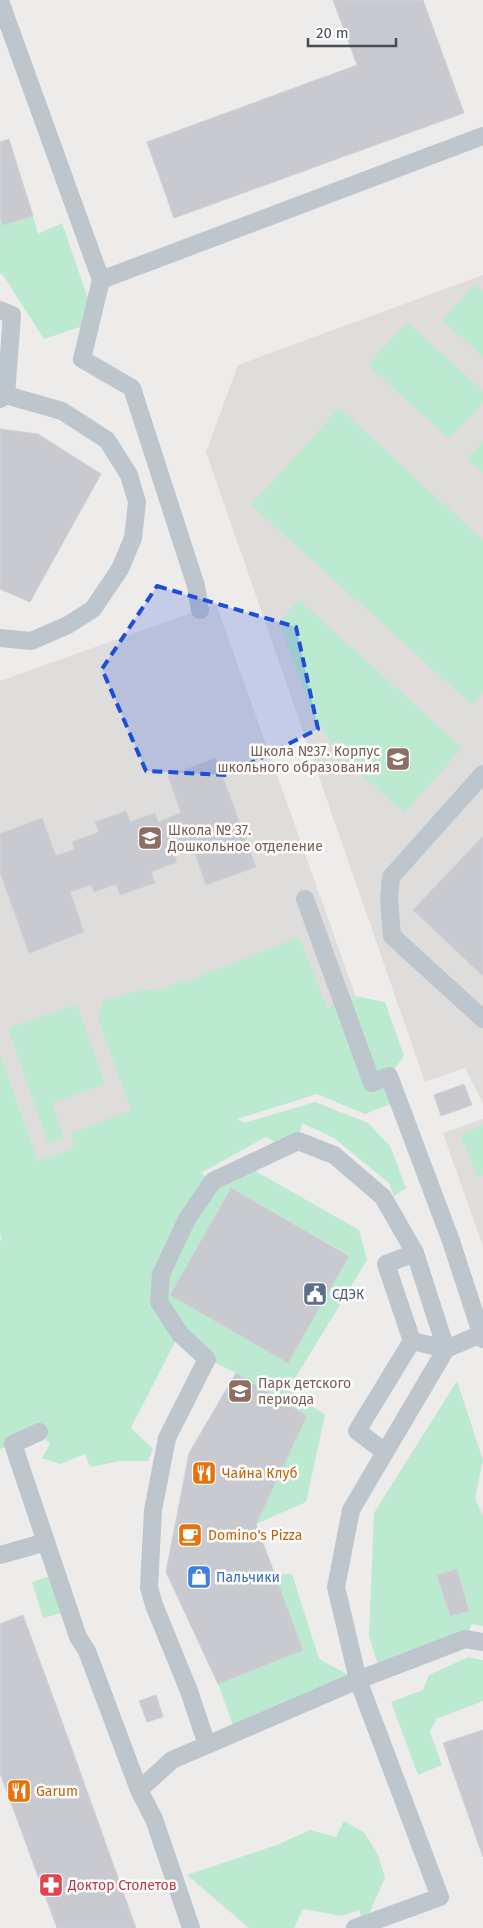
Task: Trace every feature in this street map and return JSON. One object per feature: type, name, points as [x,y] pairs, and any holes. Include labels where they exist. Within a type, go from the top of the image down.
[{"type":"lane","points":[[0,1],[4,30],[101,280],[82,359],[132,388],[196,586],[200,610]]},
{"type":"lane","points":[[101,280],[483,136]]},
{"type":"lane","points":[[0,310],[12,315],[3,397],[62,411],[107,440],[129,475],[137,502],[133,538],[120,569],[94,609],[68,625],[31,641],[0,638]]},
{"type":"lane","points":[[137,502],[164,485]]},
{"type":"lane","points":[[483,774],[391,877],[389,898],[392,936],[483,1019]]},
{"type":"lane","points":[[305,899],[372,1083],[389,1076],[450,1241],[482,1336],[446,1348],[412,1341]]},
{"type":"lane","points":[[207,1745],[189,1691],[154,1606],[149,1587],[153,1510],[167,1438],[207,1359],[180,1334],[160,1302],[161,1274],[187,1219],[213,1181],[298,1141],[334,1155],[383,1197],[415,1253],[446,1348],[351,1510],[336,1588],[358,1680],[440,1896],[355,1928]]},
{"type":"lane","points":[[385,1452],[358,1431],[412,1341],[386,1264],[415,1253]]},
{"type":"lane","points":[[39,1432],[7,1446],[46,1542],[78,1637],[87,1651],[139,1790],[154,1819],[191,1928]]},
{"type":"lane","points":[[0,1555],[46,1542]]},
{"type":"lane","points":[[139,1790],[172,1760],[358,1680],[465,1639],[483,1642]]},
{"type":"highlighted area","points":[[157,586],[296,627],[318,729],[227,775],[146,771],[102,669]]},
{"type":"shaded area","name":"Школа №37. Корпус школьного образования","points":[[483,275],[483,1103],[465,1068],[425,1082],[206,452],[238,365]]},
{"type":"shaded area","name":"Школа № 37. Дошкольное отделение","points":[[216,604],[372,1042],[38,1162],[0,1054],[0,681]]},
{"type":"shaded area","points":[[483,1119],[483,1246],[443,1133]]},
{"type":"green space","points":[[0,216],[3,225],[33,216],[38,234],[62,223],[92,310],[80,327],[44,339],[0,273]]},
{"type":"green space","points":[[475,284],[483,291],[483,357],[442,320]]},
{"type":"green space","points":[[407,322],[483,391],[483,403],[449,439],[368,365]]},
{"type":"green space","points":[[339,408],[483,540],[483,693],[472,705],[251,505]]},
{"type":"green space","points":[[483,441],[483,473],[467,459]]},
{"type":"green space","points":[[299,600],[462,748],[404,813],[338,753],[315,718],[279,623]]},
{"type":"green space","points":[[299,937],[327,1008],[355,996],[385,1002],[404,1056],[389,1076],[398,1101],[365,1114],[317,1094],[237,1119],[244,1123],[315,1102],[368,1123],[390,1146],[406,1188],[394,1196],[389,1183],[334,1138],[302,1123],[298,1141],[284,1147],[266,1137],[201,1173],[213,1181],[245,1165],[359,1230],[367,1260],[288,1390],[325,1415],[306,1502],[256,1524],[307,1416],[236,1373],[207,1359],[179,1334],[131,1428],[153,1449],[148,1461],[120,1461],[90,1467],[85,1454],[60,1464],[42,1458],[50,1444],[39,1432],[0,1449],[0,1241],[2,1240],[0,1234],[0,1054],[38,1161],[73,1149],[72,1133],[131,1110],[98,1018],[103,1000],[142,990],[162,989],[184,980],[185,982]],"holes":[[[231,1188],[349,1255],[288,1363],[170,1295]]]},
{"type":"green space","points":[[77,1004],[105,1084],[52,1103],[64,1138],[48,1143],[8,1028]]},
{"type":"green space","points":[[483,1125],[483,1175],[478,1177],[460,1135]]},
{"type":"green space","points":[[457,1381],[483,1460],[475,1498],[483,1516],[483,1626],[472,1624],[465,1639],[380,1672],[369,1636],[374,1513]],"holes":[[[457,1569],[469,1610],[450,1616],[437,1575]]]},
{"type":"green space","points":[[57,1574],[70,1611],[43,1618],[32,1582]]},
{"type":"green space","points":[[292,1574],[319,1659],[358,1680],[236,1733],[218,1684],[303,1650],[275,1575]]},
{"type":"green space","points":[[468,1657],[483,1660],[483,1701],[436,1719],[430,1732],[442,1765],[418,1775],[391,1702],[423,1690],[429,1675]]},
{"type":"green space","points":[[344,1821],[364,1832],[378,1855],[385,1878],[364,1925],[359,1910],[342,1916],[303,1909],[294,1928],[249,1928],[187,1875],[279,1844],[310,1830],[336,1837]]},
{"type":"building","points":[[333,0],[423,0],[464,113],[174,218],[147,142],[357,65]]},
{"type":"building","points":[[9,139],[33,216],[3,225],[0,216],[0,142]]},
{"type":"building","points":[[0,429],[38,434],[101,474],[30,602],[0,589]]},
{"type":"building","points":[[216,758],[256,867],[206,885],[193,848],[174,855],[177,862],[151,872],[155,883],[120,895],[116,884],[94,892],[91,885],[70,892],[84,932],[29,953],[0,872],[0,834],[42,818],[56,856],[75,849],[72,842],[99,832],[95,822],[126,811],[130,822],[155,813],[158,822],[181,813],[168,776]]},
{"type":"building","points":[[483,836],[483,976],[413,910]]},
{"type":"building","points":[[464,1084],[472,1105],[441,1116],[434,1095]]},
{"type":"building","points":[[231,1188],[349,1256],[288,1363],[170,1295]]},
{"type":"building","points":[[236,1373],[307,1416],[256,1524],[303,1650],[218,1684],[166,1572],[189,1453]]},
{"type":"building","points":[[457,1569],[469,1611],[450,1616],[437,1575]]},
{"type":"building","points":[[23,1615],[136,1928],[57,1928],[0,1773],[0,1624]]},
{"type":"building","points":[[156,1695],[163,1717],[147,1722],[139,1701]]},
{"type":"building","points":[[483,1730],[483,1857],[443,1743]]},
{"type":"place","name":"Школа №37. Корпус школьного образования","points":[[398,759]]},
{"type":"place","name":"Школа № 37. Дошкольное отделение","points":[[150,838]]},
{"type":"place","name":"СДЭК","points":[[315,1294]]},
{"type":"place","name":"Парк детского периода","points":[[240,1391]]},
{"type":"place","name":"Чайна Клуб","points":[[204,1473]]},
{"type":"place","name":"Domino's Pizza","points":[[190,1535]]},
{"type":"place","name":"Пальчики","points":[[199,1577]]},
{"type":"place","name":"Garum","points":[[19,1791]]},
{"type":"place","name":"Доктор Столетов","points":[[51,1885]]}]
